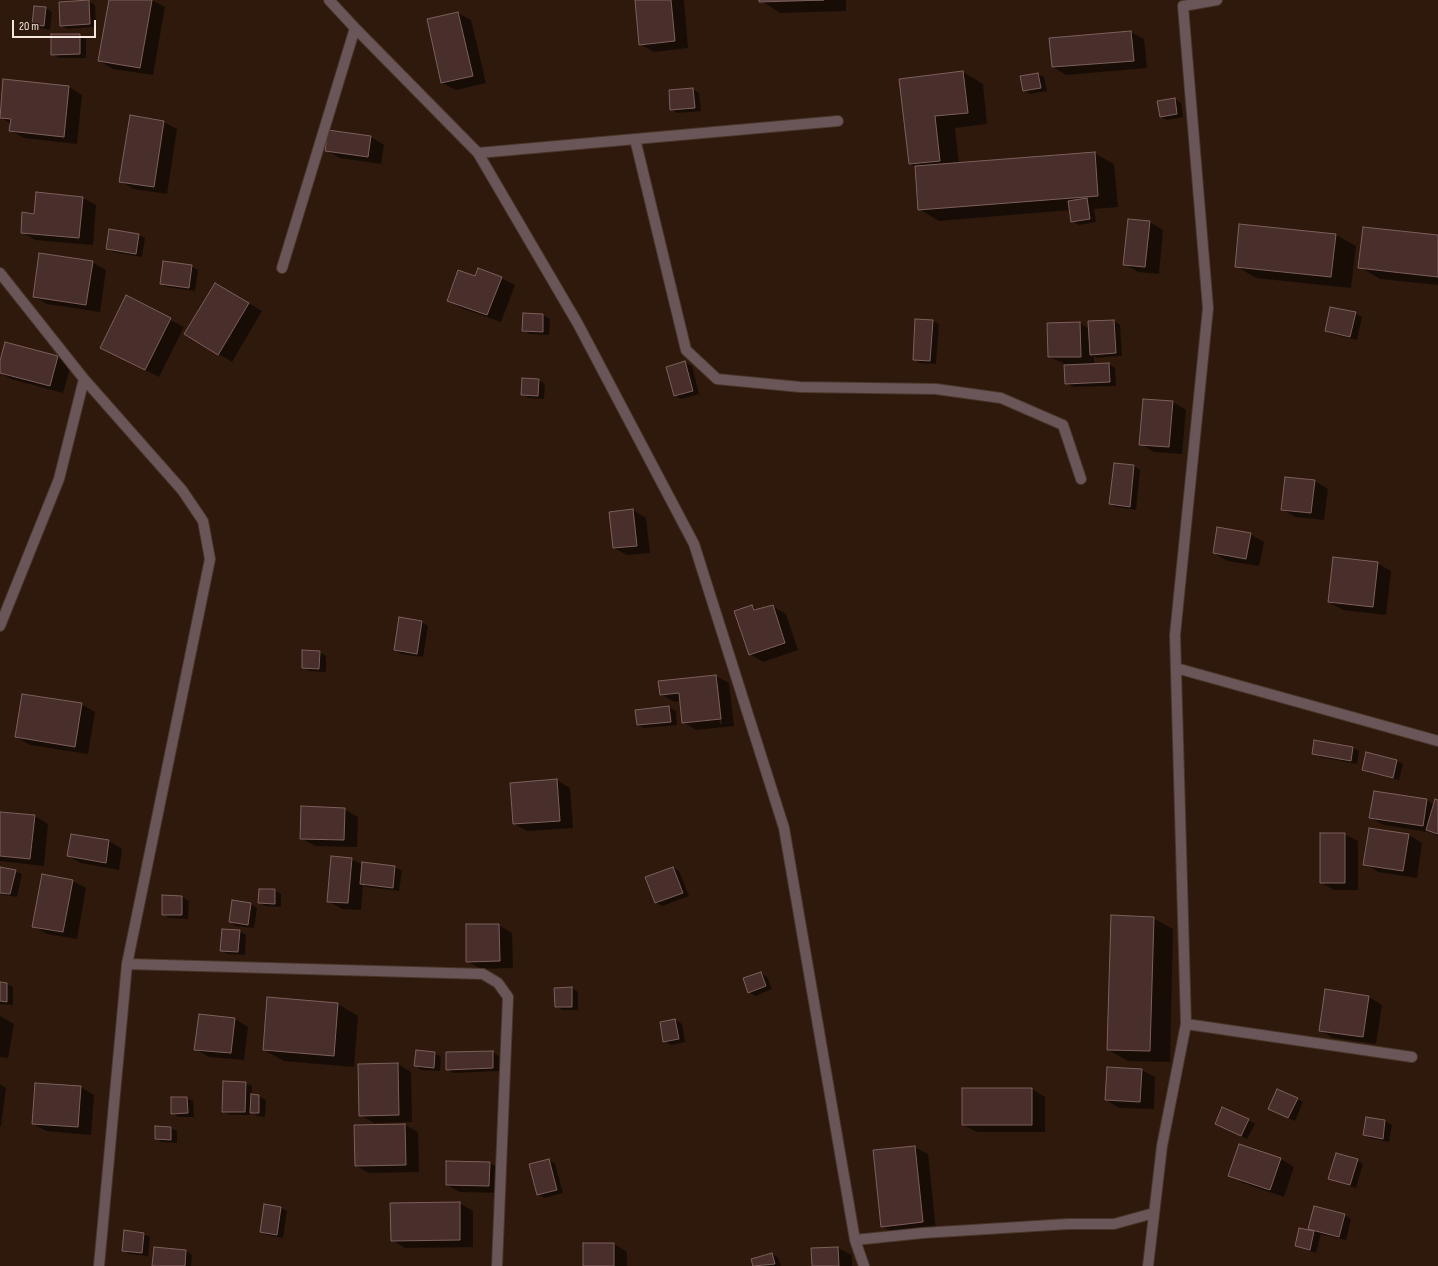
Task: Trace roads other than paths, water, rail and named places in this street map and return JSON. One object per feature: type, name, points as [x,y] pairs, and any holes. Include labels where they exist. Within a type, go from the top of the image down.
[{"type":"street","points":[[329,0],[478,153],[578,324],[694,544],[784,828],[855,1240],[864,1266]]},
{"type":"street","points":[[1148,1266],[1162,1146],[1186,1024],[1175,635],[1208,308],[1182,3],[1217,0]]},
{"type":"street","points":[[282,268],[355,28]]},
{"type":"street","points":[[478,153],[838,121]]},
{"type":"street","points":[[635,139],[686,350],[717,379],[800,387],[936,388],[1001,398],[1063,425],[1081,479]]},
{"type":"street","points":[[0,273],[84,379],[182,490],[203,521],[210,559],[127,964],[99,1266]]},
{"type":"street","points":[[0,626],[59,479],[84,379]]},
{"type":"street","points":[[1176,668],[1438,741]]},
{"type":"street","points":[[127,964],[483,974],[498,983],[508,996],[496,1266]]},
{"type":"street","points":[[1186,1024],[1412,1057]]},
{"type":"street","points":[[855,1240],[923,1233],[1068,1224],[1114,1224],[1154,1213]]}]
